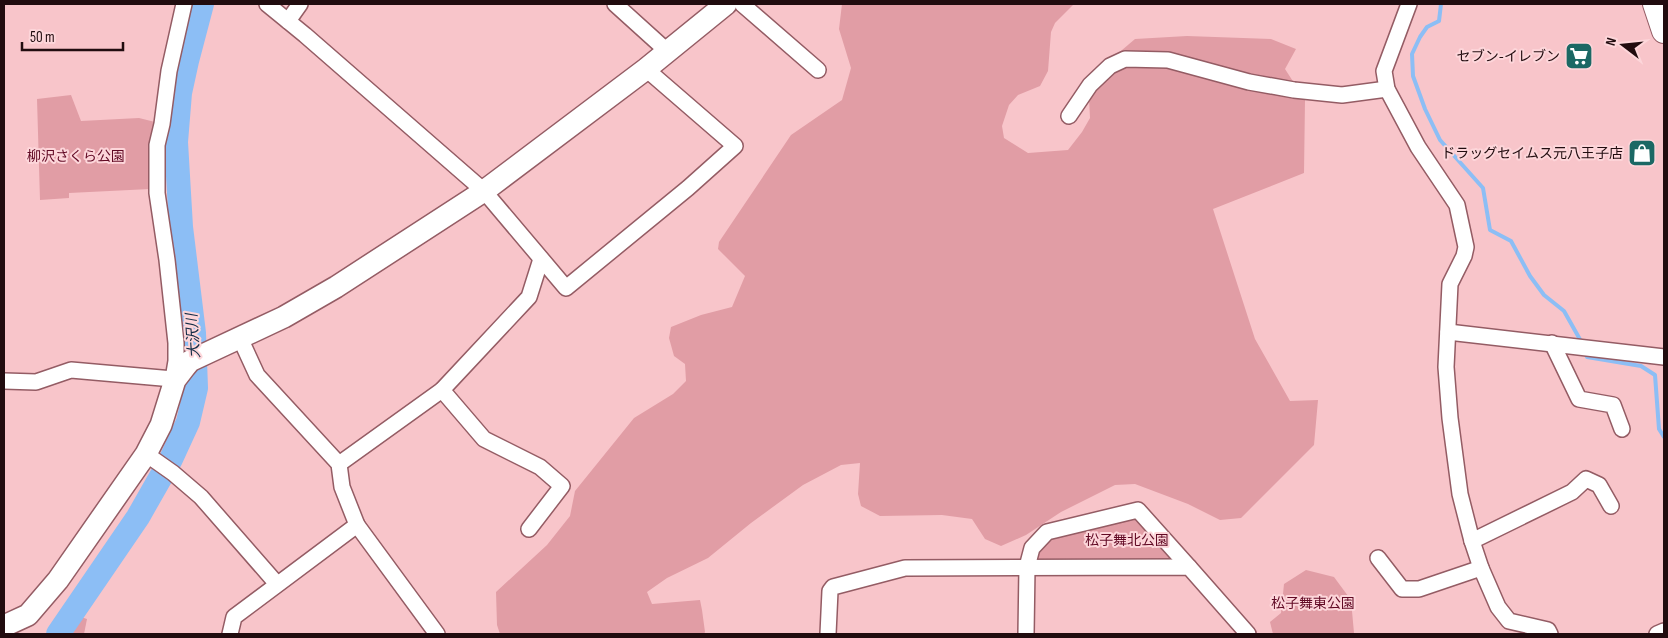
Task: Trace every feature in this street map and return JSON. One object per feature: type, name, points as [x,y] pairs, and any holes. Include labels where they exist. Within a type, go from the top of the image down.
[{"type":"main road","points":[[1655,4],[1664,30]]},
{"type":"street","points":[[178,375],[167,260],[157,193],[158,145],[169,71],[184,4]]},
{"type":"street","points":[[267,4],[484,191],[566,288],[688,188],[735,146],[646,69]]},
{"type":"street","points":[[288,21],[300,4]]},
{"type":"street","points":[[615,4],[667,51]]},
{"type":"street","points":[[4,626],[28,615],[42,601],[150,457],[178,375],[190,362],[284,317],[336,287],[484,191],[646,69],[726,4]]},
{"type":"street","points":[[742,4],[818,70]]},
{"type":"street","points":[[1409,4],[1384,70],[1387,89],[1418,147],[1457,205],[1466,247],[1464,256],[1450,284],[1446,368],[1450,418],[1460,494],[1481,568],[1498,607],[1509,620],[1548,630],[1550,634]]},
{"type":"street","points":[[1069,116],[1090,85],[1110,66],[1125,59],[1168,60],[1249,82],[1294,90],[1342,95],[1387,89]]},
{"type":"street","points":[[339,464],[442,390],[529,297],[541,259]]},
{"type":"street","points":[[1448,332],[1664,357]]},
{"type":"street","points":[[240,338],[257,375],[339,464],[342,487],[357,524],[438,634]]},
{"type":"street","points":[[1552,343],[1579,399],[1613,405],[1622,429]]},
{"type":"street","points":[[4,381],[36,382],[71,370],[178,375]]},
{"type":"street","points":[[442,390],[484,439],[540,466],[562,486],[529,530]]},
{"type":"street","points":[[150,457],[173,473],[201,497],[277,584]]},
{"type":"street","points":[[1472,541],[1572,492],[1586,479],[1599,485],[1611,506]]},
{"type":"street","points":[[1026,634],[1027,567],[1032,548],[1047,532],[1138,510],[1248,634]]},
{"type":"street","points":[[230,634],[234,617],[357,524]]},
{"type":"street","points":[[1378,558],[1402,589],[1418,589],[1481,568]]},
{"type":"street","points":[[828,634],[830,591],[833,587],[905,568],[1189,567]]},
{"type":"street","points":[[1656,634],[1664,631]]},
{"type":"green space","points":[[842,4],[1074,4],[1055,23],[1051,32],[1048,71],[1040,86],[1018,95],[1009,105],[1002,126],[1004,138],[1028,153],[1068,150],[1090,118],[1089,98],[1095,73],[1135,39],[1187,36],[1271,39],[1296,49],[1285,69],[1305,100],[1304,173],[1213,209],[1255,339],[1290,401],[1318,400],[1314,445],[1241,518],[1220,520],[1188,504],[1135,484],[1115,485],[1061,512],[1026,535],[1001,546],[985,539],[972,519],[942,515],[880,516],[861,506],[858,494],[860,463],[841,465],[803,485],[751,523],[708,558],[667,578],[647,592],[652,604],[700,600],[704,634],[500,634],[497,625],[496,592],[547,545],[570,516],[575,491],[634,418],[673,394],[686,381],[685,364],[674,356],[669,338],[671,327],[701,315],[732,307],[745,276],[718,249],[719,242],[791,135],[842,100],[851,68],[839,29]]},
{"type":"green space","name":"柳沢さくら公園","points":[[71,95],[81,121],[139,118],[155,122],[150,189],[69,193],[69,198],[40,200],[37,99]]},
{"type":"green space","name":"松子舞北公園","points":[[1138,510],[1189,567],[1027,567],[1047,532]]},
{"type":"green space","name":"松子舞東公園","points":[[1306,570],[1334,577],[1351,600],[1354,633],[1273,634],[1270,622],[1281,613],[1284,584]]},
{"type":"green space","points":[[69,613],[87,619],[84,634],[52,634]]},
{"type":"waterway","name":"大沢川","points":[[58,634],[138,517],[171,459],[188,422],[196,388],[194,333],[181,227],[176,142],[180,93],[202,4]]},
{"type":"waterway","points":[[1441,4],[1439,21],[1427,27],[1412,54],[1413,76],[1425,109],[1440,140],[1483,188],[1490,230],[1511,241],[1530,276],[1544,295],[1564,311],[1582,343]]},
{"type":"waterway","points":[[1585,352],[1587,357],[1641,366],[1655,375],[1659,429],[1664,437]]},
{"type":"place","name":"セブン-イレブン","points":[[1579,56]]},
{"type":"place","name":"ドラッグセイムス元八王子店","points":[[1642,153]]}]
